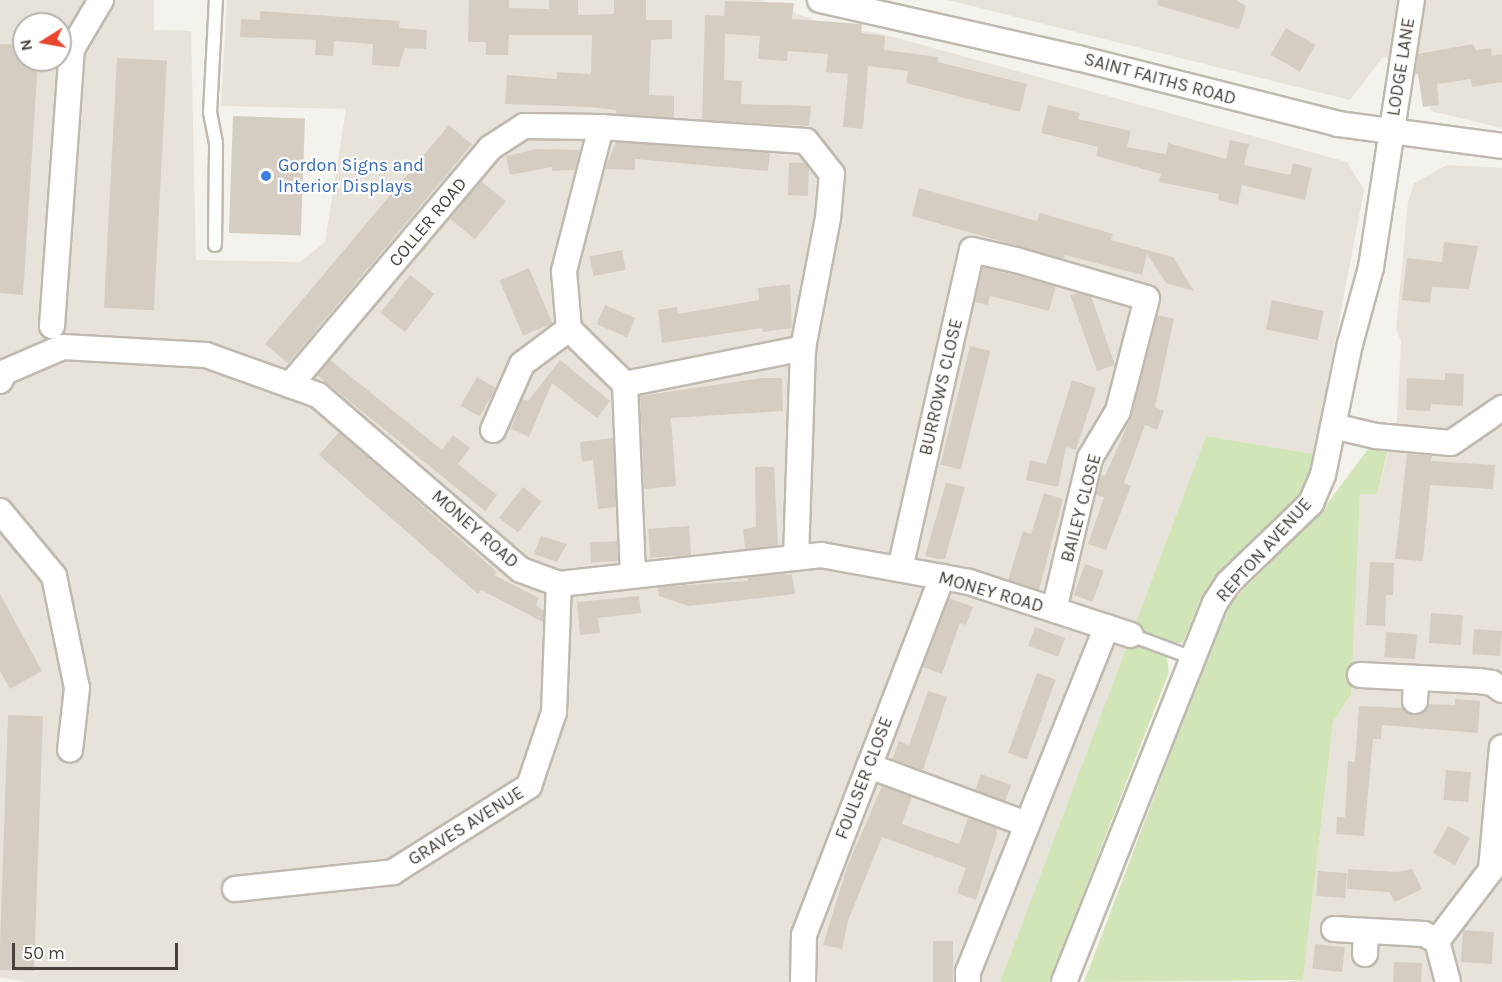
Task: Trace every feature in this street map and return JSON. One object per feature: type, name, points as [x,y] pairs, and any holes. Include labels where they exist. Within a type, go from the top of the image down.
[{"type":"street","points":[[52,326],[72,49],[101,0]]},
{"type":"street","name":"SAINT FAITHS ROAD","points":[[820,0],[1390,133],[1502,146]]},
{"type":"street","name":"LODGE LANE","points":[[1390,133],[1412,0]]},
{"type":"street","name":"COLLER ROAD","points":[[290,385],[490,148],[524,126],[601,127],[806,141],[832,174],[828,218],[803,348],[796,557]]},
{"type":"street","points":[[601,127],[564,272],[569,328],[625,384],[633,574]]},
{"type":"street","name":"REPTON AVENUE","points":[[1064,982],[1215,603],[1228,584],[1311,503],[1323,475],[1371,267],[1390,133]]},
{"type":"street","name":"BURROWS CLOSE","points":[[900,569],[972,250],[1016,260]]},
{"type":"street","name":"BAILEY CLOSE","points":[[1016,260],[1147,298],[1118,411],[1090,458],[1054,610]]},
{"type":"street","points":[[493,430],[522,364],[569,328]]},
{"type":"street","name":"MONEY ROAD","points":[[2,374],[63,347],[206,355],[318,395],[521,570],[560,584],[633,574],[821,555],[942,576],[1131,635]]},
{"type":"street","points":[[625,384],[803,348]]},
{"type":"street","points":[[1333,426],[1376,436],[1450,443],[1502,408]]},
{"type":"street","points":[[0,512],[54,576],[77,688],[70,750]]},
{"type":"street","name":"FOULSER CLOSE","points":[[803,982],[804,935],[942,576]]},
{"type":"street","name":"GRAVES AVENUE","points":[[234,889],[393,872],[529,786],[554,712],[560,584]]},
{"type":"street","points":[[968,982],[968,972],[1107,627]]},
{"type":"street","points":[[1360,675],[1415,690],[1485,682],[1502,690]]},
{"type":"street","points":[[1437,941],[1491,870],[1502,747]]},
{"type":"street","points":[[869,766],[1027,824]]},
{"type":"street","points":[[1334,929],[1365,942],[1424,934],[1437,941],[1448,982]]},
{"type":"lane","points":[[215,245],[216,143],[210,113],[216,0]]},
{"type":"lane","points":[[1131,635],[1193,658]]},
{"type":"shaded area","points":[[0,0],[154,0],[154,30],[191,31],[196,260],[300,262],[325,242],[346,109],[221,106],[227,0],[761,0],[817,21],[886,35],[1347,162],[1364,190],[1314,454],[1206,436],[1000,982],[27,982],[0,977]]},
{"type":"shaded area","points":[[947,0],[1502,0],[1502,128],[1431,111],[1423,62],[1383,57],[1350,100]]},
{"type":"shaded area","points":[[1447,165],[1502,168],[1502,982],[1287,982],[1303,980],[1333,722],[1350,697],[1360,495],[1377,494],[1397,420],[1401,341],[1396,329],[1408,202],[1414,183]]},
{"type":"green space","points":[[1206,436],[1314,454],[1306,486],[1293,508],[1200,600],[1183,642],[1165,648],[1169,672],[1049,982],[1000,982]]},
{"type":"green space","points":[[1374,441],[1388,450],[1377,494],[1360,495],[1351,695],[1333,722],[1303,980],[1084,982],[1199,678],[1232,601],[1321,512]]},
{"type":"building","points":[[469,0],[509,0],[509,8],[549,9],[549,0],[578,0],[578,15],[614,14],[614,0],[646,0],[646,20],[672,20],[672,39],[651,40],[649,95],[674,96],[674,118],[616,114],[616,110],[590,107],[505,104],[507,75],[557,79],[557,72],[591,74],[592,35],[509,35],[508,55],[486,55],[486,42],[468,42]]},
{"type":"building","points":[[1158,0],[1236,0],[1246,6],[1239,29],[1157,5]]},
{"type":"building","points":[[725,1],[794,3],[792,19],[862,24],[861,33],[885,36],[884,50],[938,57],[938,62],[1027,84],[1020,112],[906,83],[908,71],[868,66],[863,129],[843,127],[848,74],[826,72],[828,54],[788,51],[787,61],[758,59],[760,36],[725,34],[724,80],[742,81],[741,104],[811,106],[809,126],[702,120],[705,15],[724,16]]},
{"type":"building","points":[[260,11],[400,21],[399,28],[427,30],[426,49],[405,48],[399,67],[372,65],[373,44],[334,41],[333,56],[315,55],[316,40],[240,37],[241,19],[260,20]]},
{"type":"building","points":[[1286,28],[1315,45],[1300,72],[1270,55]]},
{"type":"building","points":[[0,44],[12,44],[12,72],[37,72],[23,295],[0,293]]},
{"type":"building","points":[[1473,44],[1476,50],[1491,48],[1492,56],[1502,54],[1502,82],[1472,87],[1471,79],[1437,84],[1439,105],[1423,107],[1418,74],[1415,75],[1418,54]]},
{"type":"building","points":[[117,58],[167,61],[154,310],[104,308]]},
{"type":"building","points":[[1048,105],[1080,113],[1078,119],[1131,131],[1127,147],[1166,154],[1168,143],[1226,159],[1230,140],[1249,144],[1244,165],[1290,175],[1293,163],[1312,168],[1305,200],[1242,185],[1238,205],[1218,200],[1219,194],[1159,182],[1161,174],[1096,156],[1098,147],[1041,133]]},
{"type":"building","name":"Gordon Signs and Interior Displays","points":[[233,116],[305,119],[301,235],[229,233]]},
{"type":"building","points":[[449,125],[472,144],[288,363],[265,344]]},
{"type":"building","points":[[616,142],[770,153],[768,171],[635,159],[635,170],[605,169]]},
{"type":"building","points":[[537,149],[580,150],[575,170],[552,171],[552,167],[510,175],[506,156]]},
{"type":"building","points":[[789,163],[805,163],[809,168],[808,196],[788,195]]},
{"type":"building","points":[[481,181],[506,201],[475,239],[450,219]]},
{"type":"building","points":[[919,188],[1037,221],[1040,213],[1113,234],[1111,240],[1173,257],[1194,291],[1166,283],[1147,254],[1142,275],[1065,255],[1064,259],[912,216]]},
{"type":"building","points":[[1444,242],[1478,246],[1469,289],[1432,287],[1430,303],[1402,300],[1407,258],[1442,262]]},
{"type":"building","points":[[622,250],[626,270],[593,276],[590,256]]},
{"type":"building","points":[[983,267],[1056,286],[1049,311],[990,296],[988,305],[975,302]]},
{"type":"building","points":[[529,268],[552,323],[523,336],[500,281]]},
{"type":"building","points":[[410,275],[434,294],[405,332],[380,313]]},
{"type":"building","points":[[790,284],[792,328],[763,332],[762,328],[662,343],[658,310],[677,307],[678,314],[759,300],[758,288]]},
{"type":"building","points":[[1078,293],[1091,296],[1115,365],[1097,371],[1070,295]]},
{"type":"building","points":[[1272,300],[1324,311],[1318,340],[1266,329]]},
{"type":"building","points":[[605,305],[635,318],[627,337],[597,324]]},
{"type":"building","points":[[1157,315],[1174,319],[1155,407],[1164,411],[1157,430],[1145,425],[1124,483],[1131,486],[1106,550],[1088,544],[1104,497],[1096,495],[1101,475],[1105,476],[1132,415]]},
{"type":"building","points":[[970,346],[990,351],[961,469],[940,464]]},
{"type":"building","points":[[330,360],[442,450],[453,435],[470,448],[458,464],[497,495],[485,511],[317,375]]},
{"type":"building","points":[[560,360],[610,401],[597,418],[552,383],[529,437],[511,429],[522,399],[528,401]]},
{"type":"building","points":[[1445,373],[1464,374],[1463,406],[1431,404],[1430,411],[1406,410],[1407,378],[1445,380]]},
{"type":"building","points":[[477,377],[496,388],[480,417],[460,406]]},
{"type":"building","points":[[762,378],[782,378],[783,411],[671,418],[676,486],[644,489],[640,396]]},
{"type":"building","points":[[1072,380],[1096,388],[1076,450],[1066,447],[1058,487],[1026,480],[1030,460],[1046,464]]},
{"type":"building","points":[[339,432],[497,572],[494,575],[539,598],[536,605],[544,611],[543,622],[481,590],[478,594],[319,455]]},
{"type":"building","points":[[613,438],[616,507],[598,509],[593,460],[582,462],[580,442]]},
{"type":"building","points":[[1407,454],[1432,456],[1431,461],[1495,465],[1493,489],[1430,485],[1423,561],[1395,559]]},
{"type":"building","points":[[755,467],[774,467],[778,545],[745,549],[743,529],[756,527]]},
{"type":"building","points":[[946,483],[965,487],[945,559],[938,559],[925,556]]},
{"type":"building","points":[[523,487],[542,502],[518,533],[499,518]]},
{"type":"building","points":[[1044,493],[1063,499],[1039,590],[1008,580],[1023,531],[1031,534]]},
{"type":"building","points":[[689,526],[691,555],[650,558],[648,529]]},
{"type":"building","points":[[541,536],[567,544],[557,562],[534,554]]},
{"type":"building","points":[[617,541],[618,561],[591,562],[590,542]]},
{"type":"building","points":[[1370,562],[1394,563],[1393,595],[1386,595],[1385,626],[1366,625]]},
{"type":"building","points":[[1085,564],[1104,571],[1093,602],[1074,595]]},
{"type":"building","points":[[792,575],[795,594],[689,606],[659,596],[658,587],[748,581],[748,577]]},
{"type":"building","points":[[0,594],[42,671],[10,689],[0,671]]},
{"type":"building","points":[[639,596],[641,613],[598,618],[600,633],[580,635],[577,602]]},
{"type":"building","points":[[949,598],[973,607],[966,625],[960,623],[942,674],[923,667]]},
{"type":"building","points":[[1431,613],[1463,615],[1461,645],[1429,643]]},
{"type":"building","points":[[1035,627],[1065,638],[1058,657],[1028,646]]},
{"type":"building","points":[[1474,629],[1502,631],[1500,656],[1472,654]]},
{"type":"building","points":[[1386,632],[1417,634],[1415,659],[1384,657]]},
{"type":"building","points":[[1037,673],[1056,680],[1027,760],[1008,753]]},
{"type":"building","points":[[928,691],[947,697],[923,770],[892,759],[899,741],[909,745]]},
{"type":"building","points":[[1455,699],[1480,701],[1478,733],[1382,725],[1381,739],[1373,739],[1364,836],[1336,834],[1337,817],[1345,817],[1348,761],[1355,762],[1359,706],[1403,708],[1415,715],[1422,713],[1429,704],[1455,705]]},
{"type":"building","points":[[8,715],[43,716],[34,971],[0,970]]},
{"type":"building","points":[[1446,770],[1471,772],[1468,802],[1443,800]]},
{"type":"building","points":[[981,774],[1011,785],[1005,801],[975,790]]},
{"type":"building","points":[[882,786],[912,797],[902,824],[959,844],[968,818],[996,828],[997,834],[976,900],[957,893],[966,868],[882,837],[848,921],[842,949],[823,945],[847,867]]},
{"type":"building","points":[[1448,826],[1470,838],[1455,865],[1433,853]]},
{"type":"building","points":[[1348,869],[1398,872],[1412,869],[1422,889],[1395,902],[1389,892],[1347,889]]},
{"type":"building","points":[[1318,871],[1347,873],[1345,898],[1316,896]]},
{"type":"building","points":[[1463,930],[1494,932],[1492,964],[1461,962]]},
{"type":"building","points":[[933,941],[953,941],[953,982],[933,982]]},
{"type":"building","points":[[1315,944],[1345,947],[1342,972],[1312,969]]},
{"type":"building","points":[[1394,962],[1422,963],[1421,982],[1393,982]]},
{"type":"place","name":"Gordon Signs and Interior Displays","points":[[266,176]]}]
